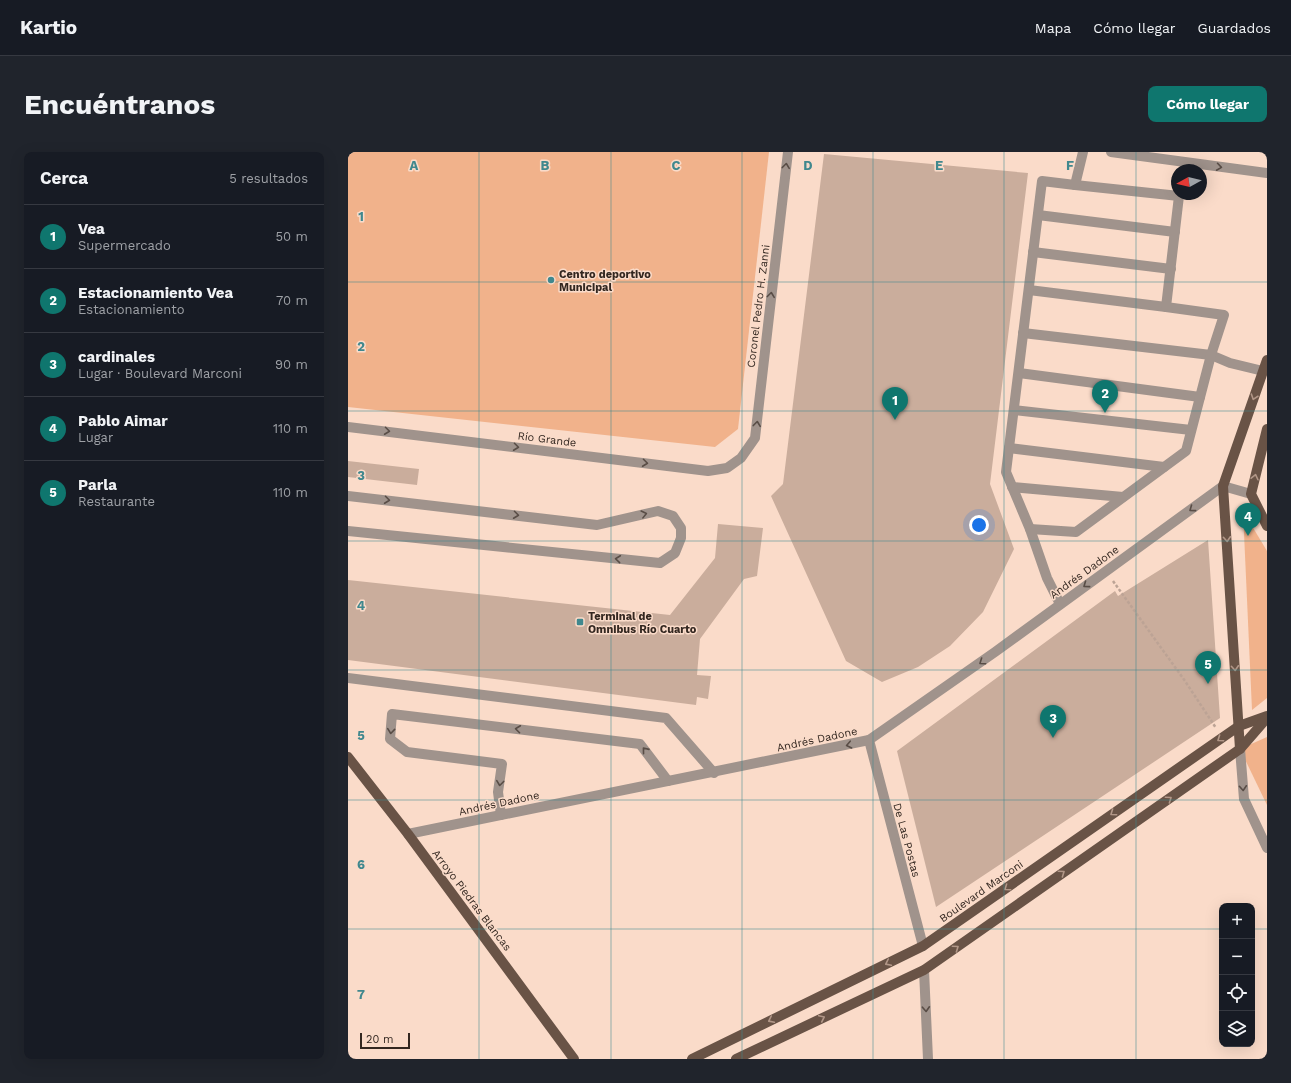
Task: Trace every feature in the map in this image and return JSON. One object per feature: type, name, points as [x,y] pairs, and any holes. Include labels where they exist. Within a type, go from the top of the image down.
[{"type":"main road","points":[[1240,749],[1223,486],[1267,360]]},
{"type":"main road","points":[[1266,435],[1251,494],[1267,526]]},
{"type":"main road","name":"Boulevard Marconi","points":[[692,1059],[923,946],[1222,737],[1239,726],[1267,717]]},
{"type":"main road","name":"Boulevard Marconi","points":[[736,1059],[924,970],[1240,749],[1267,717]]},
{"type":"main road","name":"Arroyo Piedras Blancas","points":[[348,757],[408,834],[574,1059]]},
{"type":"street","name":"Coronel Pedro H. Zanni","points":[[740,458],[755,438],[788,152]]},
{"type":"street","points":[[1075,185],[1083,152]]},
{"type":"street","points":[[1111,152],[1267,173]]},
{"type":"street","points":[[1060,604],[1047,578],[1030,529],[1006,472],[1042,181],[1179,196],[1166,307]]},
{"type":"street","points":[[1038,215],[1175,232]]},
{"type":"street","points":[[1033,252],[1171,269]]},
{"type":"street","points":[[1029,290],[1224,315],[1211,355],[1186,451],[1076,532],[1030,529]]},
{"type":"street","points":[[1024,333],[1211,355],[1230,363],[1263,371]]},
{"type":"street","points":[[1018,373],[1200,397]]},
{"type":"street","points":[[1014,410],[1191,430]]},
{"type":"street","name":"Río Grande","points":[[348,427],[708,471],[727,468],[740,458]]},
{"type":"street","points":[[1009,448],[1164,467]]},
{"type":"street","points":[[1223,486],[1251,494]]},
{"type":"street","name":"Andrés Dadone","points":[[408,834],[714,773],[869,740],[995,652],[1223,486]]},
{"type":"street","points":[[1012,487],[1123,497]]},
{"type":"street","points":[[348,496],[598,525],[658,511],[673,516],[680,528],[681,538],[675,553],[660,563],[348,531]]},
{"type":"street","points":[[348,678],[666,718],[714,773]]},
{"type":"street","points":[[501,815],[498,792],[502,764],[407,752],[390,739],[392,714],[640,744],[668,781]]},
{"type":"street","name":"De Las Postas","points":[[869,740],[923,946]]},
{"type":"street","points":[[1240,749],[1244,799],[1267,848]]},
{"type":"street","points":[[924,970],[928,1059]]},
{"type":"path","points":[[1106,571],[1185,681],[1222,737]]},
{"type":"shaded area","name":"Centro deportivo Municipal","points":[[348,152],[769,152],[738,429],[715,447],[348,407]]},
{"type":"shaded area","points":[[1243,511],[1267,551],[1267,698],[1252,710]]},
{"type":"shaded area","points":[[1267,737],[1267,805],[1240,749]]},
{"type":"building","points":[[824,154],[1028,173],[990,484],[1014,549],[983,612],[950,646],[918,667],[882,682],[846,661],[771,496],[783,484]]},
{"type":"building","points":[[348,461],[419,469],[417,485],[348,477]]},
{"type":"building","points":[[718,524],[763,528],[757,576],[744,579],[700,639],[697,675],[711,676],[708,699],[697,697],[696,705],[348,660],[348,580],[670,615],[715,558]]},
{"type":"building","points":[[1208,540],[1220,718],[936,907],[897,751],[1115,591],[1118,596]]},
{"type":"place","name":"Centro deportivo Municipal","points":[[551,280]]},
{"type":"place","name":"Estacionamiento Vea","points":[[1105,413]]},
{"type":"place","name":"Vea","points":[[895,420]]},
{"type":"place","name":"Pablo Aimar","points":[[1248,536]]},
{"type":"place","name":"Terminal de Omnibus Río Cuarto","points":[[580,622]]},
{"type":"place","name":"Parla","points":[[1208,684]]},
{"type":"place","name":"cardinales","points":[[1053,738]]}]
